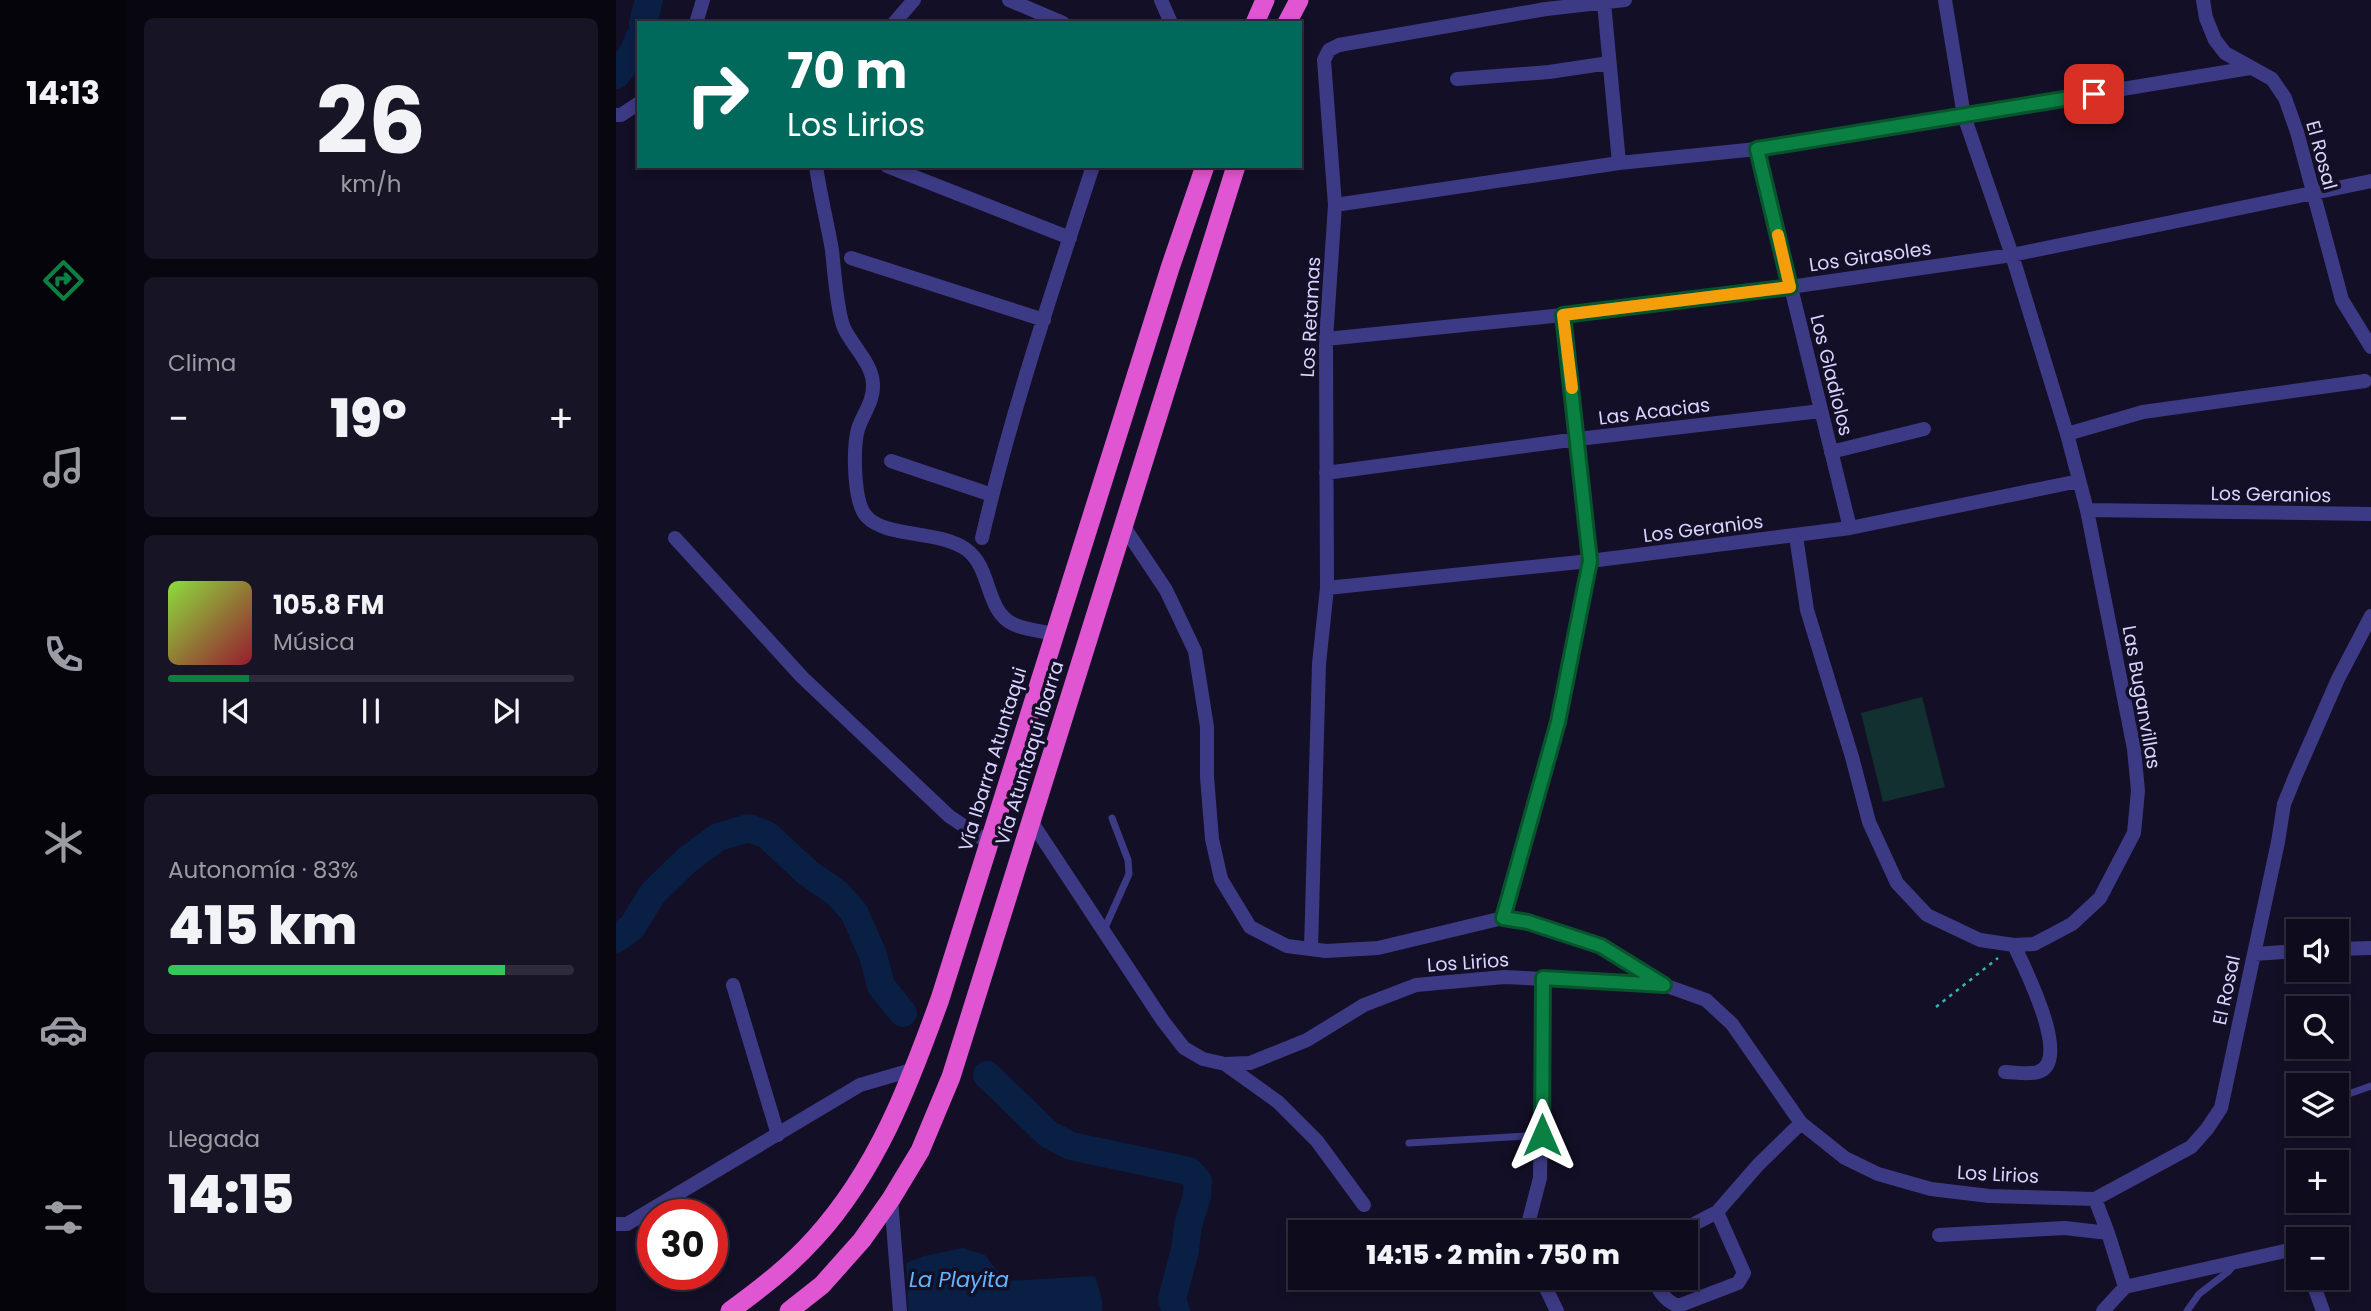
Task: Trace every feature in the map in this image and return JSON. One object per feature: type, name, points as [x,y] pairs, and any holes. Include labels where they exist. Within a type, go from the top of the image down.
[{"type":"highway","points":[[1256,21],[1265,0]]},
{"type":"highway","points":[[1288,21],[1299,0]]},
{"type":"highway","name":"Vía Ibarra Atuntaqui","points":[[730,1311],[772,1280],[815,1238],[865,1173],[915,1069],[940,999],[1170,268],[1204,168]]},
{"type":"highway","name":"Via Atuntaqui Ibarra","points":[[789,1311],[822,1285],[862,1240],[891,1199],[920,1151],[951,1077],[1235,168]]},
{"type":"street","points":[[697,21],[703,0]]},
{"type":"street","points":[[896,21],[914,0]]},
{"type":"street","points":[[1009,0],[1058,21]]},
{"type":"street","points":[[1161,0],[1170,21]]},
{"type":"street","points":[[1545,5],[1625,0]]},
{"type":"street","name":"Las Buganvillas","points":[[1796,536],[1807,610],[1869,822],[1897,883],[1927,915],[1980,940],[2014,945],[2034,944],[2072,924],[2100,898],[2134,832],[2138,791],[2134,748],[2087,510],[2067,434],[2012,255],[1964,116],[1945,0]]},
{"type":"street","name":"El Rosal","points":[[2203,0],[2206,18],[2215,40],[2225,54],[2272,79],[2285,98],[2297,132],[2342,300],[2371,347]]},
{"type":"street","points":[[1604,3],[1619,163]]},
{"type":"street","name":"Los Retamas","points":[[1311,949],[1319,664],[1327,588],[1326,339],[1335,205],[1324,60],[1328,50],[1339,45],[1545,5]]},
{"type":"street","points":[[1457,79],[1549,72],[1609,63]]},
{"type":"street","points":[[1335,205],[1619,163],[1757,149],[2250,68]]},
{"type":"street","points":[[616,115],[621,115],[637,104]]},
{"type":"street","name":"Los Gladiolos","points":[[1757,149],[1850,528]]},
{"type":"street","points":[[816,168],[844,327],[869,368],[873,382],[873,396],[858,431],[855,466],[860,507],[867,517],[878,525],[935,536],[966,549],[984,571],[1001,615],[1014,624],[1055,634]]},
{"type":"street","points":[[892,168],[1070,238]]},
{"type":"street","points":[[982,538],[992,495],[1044,320],[1092,168]]},
{"type":"street","name":"Los Girasoles","points":[[1326,339],[1563,315],[1790,287],[2012,255],[2371,181]]},
{"type":"street","points":[[851,258],[1044,320]]},
{"type":"street","points":[[1503,918],[1558,722],[1590,561],[1563,315]]},
{"type":"street","points":[[2067,434],[2143,412],[2365,381]]},
{"type":"street","name":"Las Acacias","points":[[1326,472],[1821,411]]},
{"type":"street","points":[[1831,452],[1924,429]]},
{"type":"street","points":[[891,461],[992,495]]},
{"type":"street","name":"Los Geranios","points":[[1327,588],[1590,561],[1796,536],[1850,528],[2079,481]]},
{"type":"street","name":"Los Geranios","points":[[2087,510],[2371,514]]},
{"type":"street","points":[[1124,527],[1166,590],[1195,651],[1207,727],[1207,777],[1212,839],[1221,879],[1250,927],[1287,946],[1326,951],[1378,948],[1503,918],[1528,922],[1601,946],[1664,985]]},
{"type":"street","points":[[675,538],[802,677],[949,816],[989,843]]},
{"type":"street","name":"El Rosal","points":[[2095,1199],[2191,1147],[2221,1108],[2284,804],[2339,679],[2371,616]]},
{"type":"street","name":"Los Lirios","points":[[1031,821],[1184,1048],[1203,1059],[1225,1065],[1250,1063],[1307,1040],[1364,1005],[1416,985],[1504,977],[1664,985],[1706,1000],[1732,1024],[1801,1123],[1844,1158],[1878,1174],[1931,1189],[1989,1196],[2095,1199]]},
{"type":"street","points":[[2005,1072],[2038,1072],[2046,1067],[2050,1058],[2050,1032],[2014,945]]},
{"type":"street","points":[[2349,948],[2371,947]]},
{"type":"street","points":[[2254,954],[2286,952]]},
{"type":"street","points":[[1529,1220],[1540,1178],[1543,978]]},
{"type":"street","points":[[733,985],[778,1135]]},
{"type":"street","points":[[1225,1065],[1278,1102],[1317,1141],[1364,1205]]},
{"type":"street","points":[[617,1221],[627,1224],[860,1085],[915,1069]]},
{"type":"street","points":[[1698,1222],[1717,1212],[1758,1165],[1801,1123]]},
{"type":"street","points":[[891,1199],[900,1311]]},
{"type":"street","points":[[2095,1199],[2125,1287]]},
{"type":"street","points":[[1659,1290],[1669,1302],[1678,1306],[1738,1283],[1744,1273],[1717,1212]]},
{"type":"street","points":[[1939,1235],[2065,1228],[2108,1233]]},
{"type":"street","points":[[2103,1311],[2125,1287],[2286,1251]]},
{"type":"street","points":[[1547,1290],[1557,1311]]},
{"type":"street","points":[[2315,1290],[2323,1311]]},
{"type":"lane","points":[[1104,931],[1129,874],[1128,860],[1112,818]]},
{"type":"lane","points":[[2349,1094],[2371,1086]]},
{"type":"lane","points":[[1409,1143],[1542,1135]]},
{"type":"lane","points":[[2187,1311],[2199,1294],[2229,1271],[2235,1262]]},
{"type":"path","points":[[1936,1007],[2014,945]]},
{"type":"green space","points":[[1922,697],[1945,787],[1883,802],[1861,713]]},
{"type":"water","name":"La Playita","points":[[963,1248],[985,1255],[1005,1281],[1095,1276],[1102,1300],[1102,1311],[908,1311],[906,1263],[924,1256]]},
{"type":"waterway","points":[[644,21],[649,0]]},
{"type":"waterway","points":[[616,75],[634,52],[637,44]]},
{"type":"waterway","points":[[616,939],[632,927],[653,893],[687,860],[718,837],[749,828],[767,835],[808,873],[837,893],[854,912],[873,955],[881,986],[903,1013]]},
{"type":"waterway","points":[[987,1075],[1048,1134],[1071,1146],[1189,1171],[1198,1181],[1197,1196],[1172,1299],[1176,1311]]},
{"type":"slow traffic","points":[[1572,388],[1563,315],[1790,287],[1778,235]]},
{"type":"route","points":[[1542,1135],[1543,978],[1664,985],[1601,946],[1528,922],[1503,918],[1558,722],[1590,561],[1563,315],[1790,287],[1757,149],[2094,94]]}]
